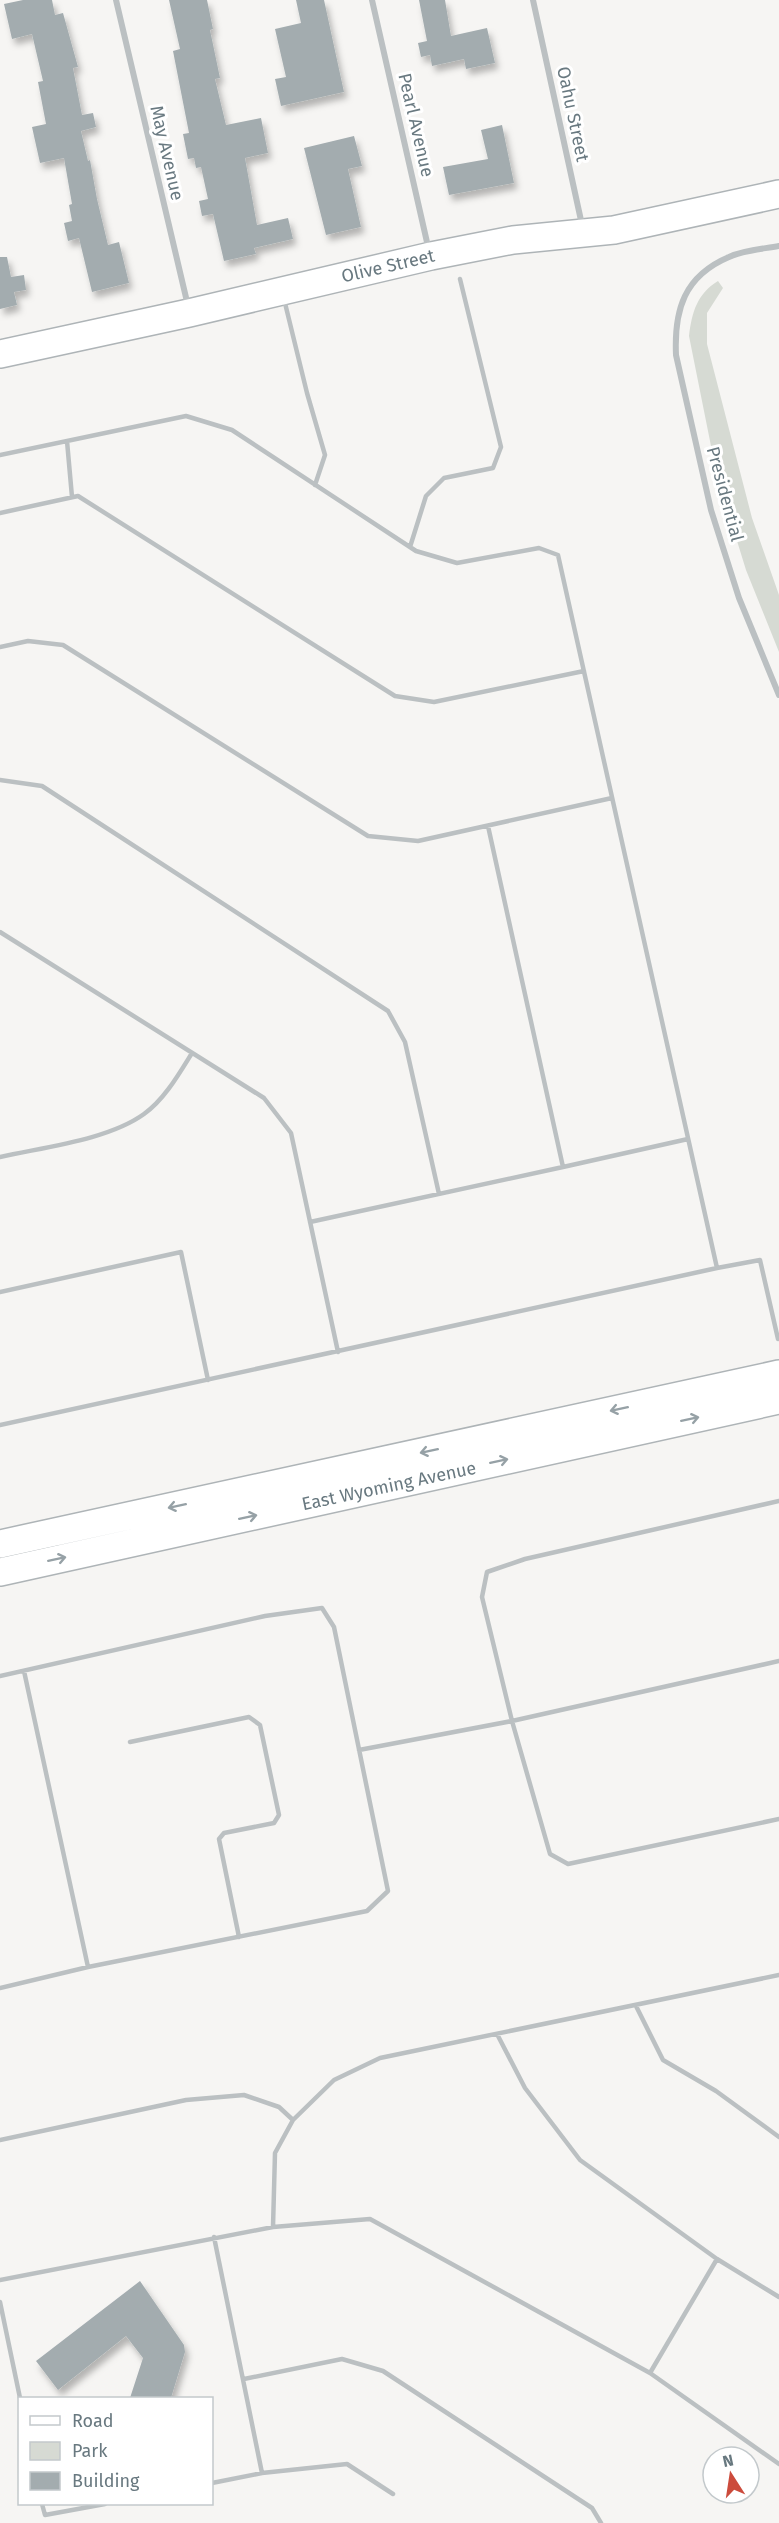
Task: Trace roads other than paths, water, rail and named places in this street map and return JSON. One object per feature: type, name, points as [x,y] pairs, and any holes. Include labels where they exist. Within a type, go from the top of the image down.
[{"type":"street","name":"May Avenue","points":[[116,0],[189,313]]},
{"type":"street","name":"Pearl Avenue","points":[[372,0],[430,256]]},
{"type":"street","name":"Oahu Street","points":[[533,0],[584,234]]},
{"type":"street","name":"Olive Street","points":[[0,354],[189,313],[430,256],[513,240],[614,230],[779,194]]},
{"type":"street","name":"Presidential","points":[[779,246],[731,256],[712,266],[697,278],[684,294],[678,316],[676,355],[711,510],[739,598],[779,695]]},
{"type":"street","name":"East Wyoming Avenue","points":[[0,1544],[779,1374]]},
{"type":"street","name":"East Wyoming Avenue","points":[[0,1572],[779,1400]]},
{"type":"lane","points":[[410,547],[426,496],[444,478],[494,468],[501,447],[460,279]]},
{"type":"lane","points":[[282,291],[325,455],[315,485]]},
{"type":"lane","points":[[0,455],[186,416],[232,430],[410,547],[457,563],[539,548],[558,555],[717,1268]]},
{"type":"lane","points":[[67,441],[72,497]]},
{"type":"lane","points":[[0,513],[78,496],[395,696],[434,702],[584,671]]},
{"type":"lane","points":[[0,647],[28,641],[63,645],[368,836],[418,841],[612,798]]},
{"type":"lane","points":[[0,780],[42,786],[388,1011],[405,1042],[440,1194]]},
{"type":"lane","points":[[488,826],[563,1167]]},
{"type":"lane","points":[[0,932],[264,1098],[291,1133],[338,1352]]},
{"type":"lane","points":[[0,1157],[117,1130],[146,1113],[176,1079],[192,1053]]},
{"type":"lane","points":[[310,1222],[688,1140]]},
{"type":"lane","points":[[0,1292],[181,1252],[208,1380]]},
{"type":"lane","points":[[0,1425],[760,1260],[778,1339]]},
{"type":"lane","points":[[779,1501],[525,1558],[487,1572],[482,1597],[512,1721],[550,1854],[568,1864],[779,1820]]},
{"type":"lane","points":[[0,1676],[265,1616],[322,1608],[334,1627],[388,1891],[367,1911],[88,1967],[0,1988]]},
{"type":"lane","points":[[359,1750],[512,1721],[779,1662]]},
{"type":"lane","points":[[24,1671],[88,1967]]},
{"type":"lane","points":[[130,1742],[249,1717],[260,1725],[279,1815],[274,1823],[224,1833],[219,1839],[239,1937]]},
{"type":"lane","points":[[273,2227],[275,2153],[293,2120],[333,2080],[380,2058],[779,1975]]},
{"type":"lane","points":[[636,2006],[663,2060],[716,2091],[779,2137]]},
{"type":"lane","points":[[497,2034],[525,2088],[580,2160],[717,2259],[779,2298]]},
{"type":"lane","points":[[0,2140],[186,2100],[244,2095],[279,2107],[293,2120]]},
{"type":"lane","points":[[0,2280],[273,2227],[370,2219],[650,2373],[779,2464]]},
{"type":"lane","points":[[214,2237],[262,2473]]},
{"type":"lane","points":[[650,2373],[717,2259]]},
{"type":"lane","points":[[0,2302],[20,2397]]},
{"type":"lane","points":[[244,2379],[342,2359],[383,2371],[592,2508],[601,2523]]},
{"type":"lane","points":[[213,2483],[262,2473],[347,2464],[393,2494]]},
{"type":"lane","points":[[42,2505],[45,2515],[100,2505]]}]
